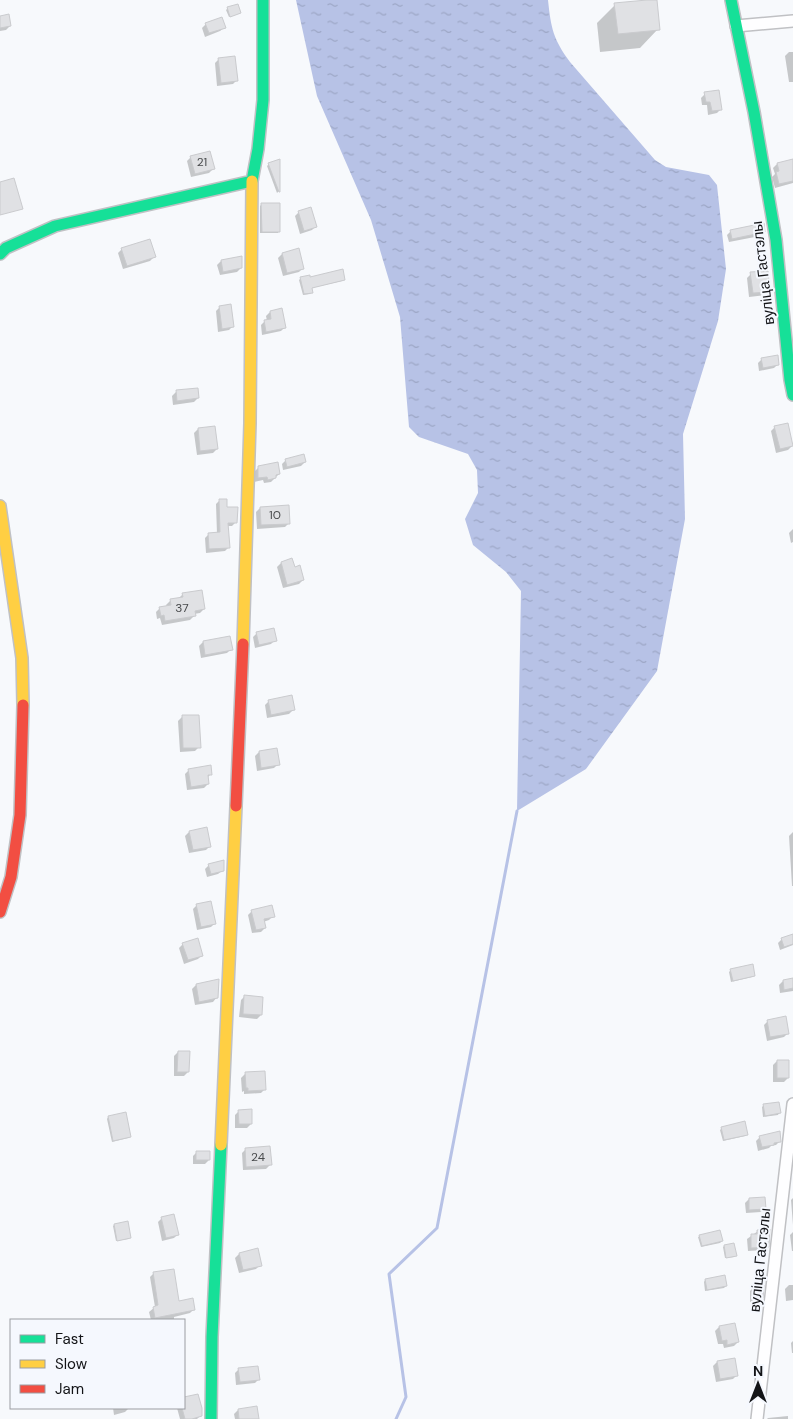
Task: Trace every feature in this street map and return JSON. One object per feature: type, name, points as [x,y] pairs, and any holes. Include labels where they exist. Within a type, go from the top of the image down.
[{"type":"street","points":[[211,1419],[212,1337],[242,675],[250,423],[252,181],[258,149],[263,100],[263,0]]},
{"type":"street","name":"вуліца Гастэлы","points":[[731,0],[754,112],[776,240],[793,395]]},
{"type":"street","points":[[736,26],[793,21]]},
{"type":"street","points":[[2,248],[55,226],[252,181]]},
{"type":"street","points":[[0,506],[22,658],[23,721],[20,816],[11,877],[0,912]]},
{"type":"street","name":"вуліца Гастэлы","points":[[758,1419],[793,1104]]},
{"type":"water","points":[[296,0],[548,0],[554,33],[564,54],[655,160],[666,167],[709,175],[717,185],[726,269],[718,321],[683,434],[685,519],[657,671],[586,769],[517,811],[521,591],[506,572],[473,545],[465,519],[478,493],[477,470],[468,454],[419,437],[409,427],[400,317],[371,220],[317,96]]},
{"type":"building","points":[[657,0],[660,30],[618,34],[614,3]]},
{"type":"building","points":[[238,4],[241,13],[230,17],[227,7]]},
{"type":"building","points":[[9,14],[11,26],[0,28],[0,16]]},
{"type":"building","points":[[222,17],[226,28],[209,33],[205,23]]},
{"type":"building","points":[[235,56],[238,81],[221,83],[218,58]]},
{"type":"building","points":[[719,90],[722,110],[712,111],[710,102],[706,102],[704,92]]},
{"type":"building","points":[[210,151],[215,169],[195,174],[190,156]]},
{"type":"building","points":[[280,159],[280,192],[279,192],[268,163]]},
{"type":"building","points":[[793,159],[793,181],[779,184],[776,172],[779,171],[777,163]]},
{"type":"building","points":[[14,178],[23,209],[0,215],[0,182]]},
{"type":"building","points":[[261,203],[280,203],[280,232],[262,232]]},
{"type":"building","points":[[311,207],[317,227],[304,231],[298,211]]},
{"type":"building","points":[[764,223],[765,232],[732,239],[730,230]]},
{"type":"building","points":[[150,239],[156,257],[127,266],[121,248]]},
{"type":"building","points":[[299,248],[304,269],[287,273],[282,253]]},
{"type":"building","points":[[242,256],[242,268],[223,272],[221,260]]},
{"type":"building","points":[[343,269],[345,280],[312,288],[313,293],[304,294],[300,277],[310,275],[310,277]]},
{"type":"building","points":[[768,271],[770,292],[753,293],[750,272]]},
{"type":"building","points":[[231,304],[234,327],[222,329],[219,306]]},
{"type":"building","points":[[282,308],[286,328],[266,332],[264,320],[271,319],[270,311]]},
{"type":"building","points":[[778,355],[779,365],[763,368],[761,358]]},
{"type":"building","points":[[198,388],[199,398],[177,401],[176,390]]},
{"type":"building","points":[[788,423],[793,446],[780,449],[774,426]]},
{"type":"building","points":[[215,426],[218,449],[200,451],[198,428]]},
{"type":"building","points":[[304,454],[306,462],[287,467],[285,459]]},
{"type":"building","points":[[278,462],[280,474],[276,475],[276,478],[268,480],[267,477],[258,478],[258,466]]},
{"type":"building","points":[[219,499],[227,499],[227,507],[238,507],[237,523],[228,523],[230,548],[209,549],[208,533],[220,532]]},
{"type":"building","points":[[289,505],[290,524],[261,525],[260,507]]},
{"type":"building","points":[[292,558],[295,567],[300,565],[304,580],[287,585],[281,562]]},
{"type":"building","points":[[202,590],[205,609],[195,611],[196,616],[165,621],[164,615],[161,616],[159,607],[171,605],[170,599],[183,597],[182,593]]},
{"type":"building","points":[[274,628],[277,641],[259,645],[256,632]]},
{"type":"building","points":[[230,636],[233,650],[205,655],[203,641]]},
{"type":"building","points":[[292,695],[295,710],[271,715],[268,700]]},
{"type":"building","points":[[182,715],[199,715],[201,748],[183,748]]},
{"type":"building","points":[[277,748],[280,765],[261,768],[259,751]]},
{"type":"building","points":[[211,765],[212,775],[208,775],[209,784],[191,787],[188,769]]},
{"type":"building","points":[[207,827],[211,847],[193,850],[189,831]]},
{"type":"building","points":[[224,860],[224,871],[211,874],[208,864]]},
{"type":"building","points":[[211,901],[216,924],[201,927],[196,904]]},
{"type":"building","points":[[272,905],[275,917],[264,919],[266,928],[256,930],[251,910]]},
{"type":"building","points":[[793,934],[793,944],[784,947],[781,938]]},
{"type":"building","points":[[198,938],[203,956],[188,960],[182,943]]},
{"type":"building","points":[[753,964],[755,976],[733,981],[730,969]]},
{"type":"building","points":[[793,978],[793,988],[784,990],[783,980]]},
{"type":"building","points":[[219,979],[218,998],[199,1002],[196,984]]},
{"type":"building","points":[[244,995],[263,997],[262,1015],[243,1014]]},
{"type":"building","points":[[786,1016],[789,1034],[770,1037],[767,1020]]},
{"type":"building","points":[[178,1051],[190,1051],[189,1072],[177,1072]]},
{"type":"building","points":[[777,1060],[789,1060],[789,1078],[777,1078]]},
{"type":"building","points":[[265,1071],[266,1090],[248,1091],[248,1088],[246,1088],[245,1072]]},
{"type":"building","points":[[779,1102],[781,1113],[765,1116],[763,1104]]},
{"type":"building","points":[[252,1109],[252,1124],[239,1124],[238,1110]]},
{"type":"building","points":[[126,1112],[131,1137],[113,1141],[108,1116]]},
{"type":"building","points":[[745,1121],[748,1135],[724,1140],[721,1127]]},
{"type":"building","points":[[780,1131],[781,1142],[762,1147],[759,1136]]},
{"type":"building","points":[[270,1146],[272,1165],[246,1167],[245,1148]]},
{"type":"building","points":[[196,1151],[210,1151],[210,1160],[196,1160]]},
{"type":"building","points":[[765,1197],[766,1209],[749,1210],[749,1198]]},
{"type":"building","points":[[174,1214],[179,1235],[166,1238],[161,1217]]},
{"type":"building","points":[[128,1221],[131,1238],[117,1241],[114,1224]]},
{"type":"building","points":[[770,1229],[769,1247],[751,1248],[751,1234],[757,1234],[757,1230]]},
{"type":"building","points":[[720,1230],[723,1241],[702,1246],[699,1235]]},
{"type":"building","points":[[734,1243],[737,1256],[726,1258],[724,1245]]},
{"type":"building","points":[[258,1248],[262,1266],[243,1270],[239,1253]]},
{"type":"building","points":[[174,1269],[179,1301],[193,1298],[195,1310],[155,1318],[153,1307],[158,1305],[153,1272]]},
{"type":"building","points":[[725,1275],[727,1286],[707,1290],[705,1279]]},
{"type":"building","points":[[764,1285],[763,1298],[754,1299],[753,1286]]},
{"type":"building","points":[[735,1323],[739,1342],[727,1345],[727,1340],[722,1341],[719,1326]]},
{"type":"building","points":[[735,1358],[738,1376],[720,1379],[717,1361]]},
{"type":"building","points":[[258,1366],[260,1380],[240,1382],[238,1368]]},
{"type":"building","points":[[198,1394],[202,1416],[185,1419],[182,1409],[185,1409],[185,1397]]},
{"type":"building","points":[[257,1406],[259,1419],[239,1419],[238,1409]]},
{"type":"waterway","points":[[396,1419],[406,1397],[389,1274],[437,1228],[517,811]]},
{"type":"traffic: fast","points":[[0,254],[6,248],[55,226],[252,181],[258,149],[263,100],[263,0]]},
{"type":"traffic: fast","points":[[731,0],[754,112],[776,240],[793,395]]},
{"type":"traffic: fast","points":[[211,1419],[212,1337],[221,1145]]},
{"type":"traffic: slow","points":[[243,644],[250,423],[252,181]]},
{"type":"traffic: slow","points":[[0,506],[22,658],[23,705]]},
{"type":"traffic: slow","points":[[221,1145],[236,806]]},
{"type":"traffic: jam","points":[[236,806],[243,644]]},
{"type":"traffic: jam","points":[[0,912],[11,877],[20,815],[23,705]]}]
